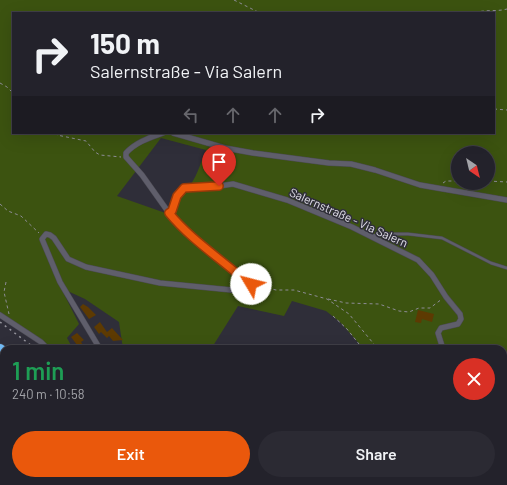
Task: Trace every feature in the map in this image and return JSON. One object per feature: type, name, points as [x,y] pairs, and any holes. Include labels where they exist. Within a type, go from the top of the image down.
[{"type":"street","points":[[98,345],[60,282],[42,239],[46,234],[54,238],[68,259],[86,267],[160,283],[242,291],[246,291],[251,284],[248,280],[236,273],[187,234],[169,213],[142,175],[126,157],[126,153],[132,147],[140,142],[160,134]]},
{"type":"street","points":[[176,134],[225,148],[252,153],[329,163],[351,164],[375,170],[420,185],[507,200]]},
{"type":"street","name":"Salernstraße - Via Salern","points":[[169,213],[172,211],[177,196],[184,188],[205,188],[233,184],[288,200],[370,236],[418,260],[432,275],[446,297],[460,314],[461,319],[458,324],[441,328],[438,333],[442,345]]},
{"type":"street","points":[[0,315],[44,345]]},
{"type":"lane","points":[[370,236],[384,234],[408,234],[442,238],[491,262],[507,268]]},
{"type":"path","points":[[234,0],[258,12]]},
{"type":"path","points":[[478,12],[483,10],[499,11],[507,9]]},
{"type":"path","points":[[0,83],[12,92]]},
{"type":"path","points":[[495,109],[507,110]]},
{"type":"path","points":[[56,134],[57,136],[61,137],[86,141],[95,152],[100,155],[126,157]]},
{"type":"path","points":[[435,187],[446,181],[451,181]]},
{"type":"path","points":[[495,181],[507,182]]},
{"type":"path","points":[[0,204],[8,211],[21,216],[43,237]]},
{"type":"path","points":[[6,282],[4,292],[11,323]]},
{"type":"path","points":[[251,284],[276,290],[298,290],[346,303],[379,304],[399,311],[409,312],[419,308],[430,308],[446,297]]},
{"type":"path","points":[[327,299],[349,314],[375,345]]},
{"type":"path","points":[[333,316],[347,329],[360,345]]},
{"type":"green space","points":[[0,0],[507,0],[507,345],[360,345],[340,322],[326,311],[292,301],[284,316],[238,306],[214,345],[122,345],[119,322],[85,299],[61,288],[79,324],[67,338],[71,345],[44,345],[0,313]],"holes":[[[161,138],[206,150],[198,172],[188,189],[179,198],[175,205],[174,216],[117,196]]]},
{"type":"building","points":[[83,304],[96,315],[89,319],[80,307]]},
{"type":"building","points":[[418,310],[434,314],[432,322],[422,319],[421,323],[415,322]]},
{"type":"building","points":[[100,322],[107,332],[112,328],[123,340],[113,341],[109,336],[107,338],[101,332],[99,334],[94,327]]},
{"type":"building","points":[[77,333],[84,340],[81,342],[83,345],[77,345],[71,337]]},
{"type":"railway","points":[[0,322],[31,345]]},
{"type":"route","points":[[219,186],[184,188],[177,196],[172,211],[169,213],[187,234],[236,273],[248,280],[251,284]]}]
